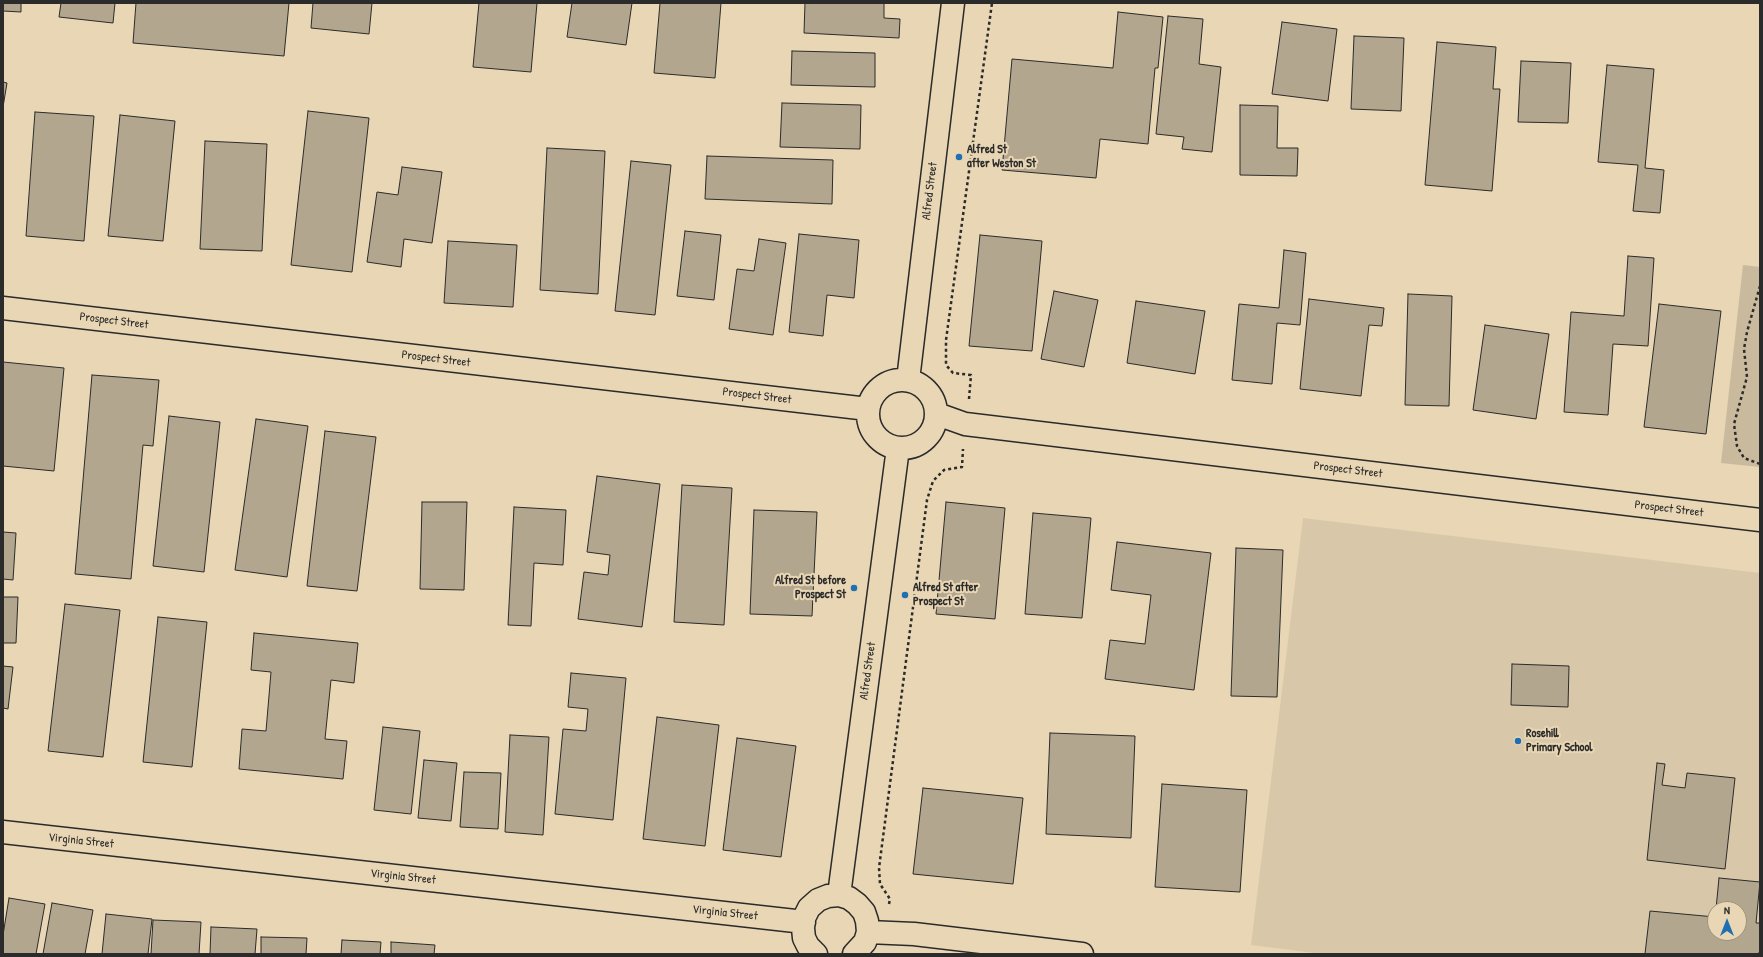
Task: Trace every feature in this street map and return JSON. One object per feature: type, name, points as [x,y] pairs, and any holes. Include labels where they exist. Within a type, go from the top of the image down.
[{"type":"street","name":"Alfred Street","points":[[908,380],[953,3]]},
{"type":"street","name":"Prospect Street","points":[[3,308],[868,409]]},
{"type":"street","points":[[898,379],[919,383],[928,390],[934,399],[937,414],[933,429],[926,438],[918,444],[898,448],[888,444],[876,436],[870,426],[868,409],[874,395],[887,383],[898,379]]},
{"type":"street","name":"Prospect Street","points":[[937,414],[965,424],[1760,520]]},
{"type":"street","name":"Alfred Street","points":[[839,895],[898,448]]},
{"type":"street","name":"Virginia Street","points":[[3,832],[804,922]]},
{"type":"street","points":[[816,954],[808,946],[804,938],[804,922],[810,908],[818,900],[828,896],[839,895],[849,898],[858,904],[864,912],[867,921],[868,932],[865,942],[854,954]]},
{"type":"street","points":[[868,932],[914,934],[1082,954]]},
{"type":"path","points":[[970,390],[971,375],[953,373],[946,365],[946,340],[992,3]]},
{"type":"path","points":[[1760,286],[1747,332],[1744,349],[1747,377],[1734,424],[1737,446],[1744,458],[1760,464]]},
{"type":"path","points":[[890,900],[880,884],[879,868],[926,500],[933,481],[944,470],[962,467],[963,456]]},
{"type":"shaded area","points":[[1743,265],[1760,267],[1760,467],[1721,463]]},
{"type":"shaded area","name":"Rosehill Primary School","points":[[1303,518],[1760,573],[1760,954],[1323,954],[1251,945]]},
{"type":"building","points":[[3,3],[21,3],[21,12],[3,11]]},
{"type":"building","points":[[61,3],[115,3],[113,23],[59,17]]},
{"type":"building","points":[[136,3],[289,3],[284,56],[133,43]]},
{"type":"building","points":[[313,3],[372,3],[369,34],[311,28]]},
{"type":"building","points":[[479,3],[537,3],[531,72],[473,67]]},
{"type":"building","points":[[572,3],[632,3],[626,45],[567,37]]},
{"type":"building","points":[[660,3],[721,3],[715,78],[654,73]]},
{"type":"building","points":[[805,3],[884,3],[884,18],[900,19],[899,38],[804,33]]},
{"type":"building","points":[[1118,12],[1163,17],[1158,68],[1155,68],[1148,144],[1100,139],[1096,178],[1002,170],[1012,59],[1113,68]]},
{"type":"building","points":[[1168,16],[1203,19],[1199,64],[1221,67],[1212,152],[1182,149],[1184,137],[1156,134]]},
{"type":"building","points":[[1282,22],[1337,29],[1328,101],[1272,94]]},
{"type":"building","points":[[1354,36],[1404,38],[1401,111],[1351,109]]},
{"type":"building","points":[[1437,42],[1496,47],[1493,89],[1500,89],[1492,191],[1425,185]]},
{"type":"building","points":[[792,51],[875,53],[875,87],[791,85]]},
{"type":"building","points":[[1521,61],[1571,63],[1568,123],[1518,122]]},
{"type":"building","points":[[1607,65],[1654,69],[1645,168],[1664,170],[1660,213],[1633,211],[1638,165],[1598,162]]},
{"type":"building","points":[[3,82],[7,83],[3,107]]},
{"type":"building","points":[[782,103],[861,105],[860,149],[780,147]]},
{"type":"building","points":[[1240,105],[1278,106],[1277,148],[1298,148],[1297,176],[1240,175]]},
{"type":"building","points":[[308,111],[369,118],[352,272],[291,265]]},
{"type":"building","points":[[35,112],[94,116],[84,241],[26,236]]},
{"type":"building","points":[[120,115],[175,121],[163,241],[108,236]]},
{"type":"building","points":[[205,141],[267,144],[262,251],[200,249]]},
{"type":"building","points":[[547,148],[605,151],[598,294],[540,290]]},
{"type":"building","points":[[707,156],[833,160],[832,204],[705,199]]},
{"type":"building","points":[[631,161],[671,165],[655,315],[615,311]]},
{"type":"building","points":[[402,167],[442,172],[432,243],[404,239],[401,267],[367,262],[377,192],[398,195]]},
{"type":"building","points":[[685,231],[721,235],[714,300],[677,296]]},
{"type":"building","points":[[799,234],[859,240],[854,298],[827,295],[823,336],[789,332]]},
{"type":"building","points":[[980,235],[1042,241],[1032,351],[969,346]]},
{"type":"building","points":[[759,239],[786,243],[773,335],[729,329],[737,269],[754,271]]},
{"type":"building","points":[[448,241],[517,245],[513,307],[444,303]]},
{"type":"building","points":[[1284,250],[1306,253],[1300,325],[1277,323],[1272,384],[1232,380],[1239,304],[1279,308]]},
{"type":"building","points":[[1628,256],[1654,258],[1648,346],[1613,344],[1608,415],[1564,412],[1571,312],[1624,316]]},
{"type":"building","points":[[1054,291],[1098,300],[1084,367],[1041,359]]},
{"type":"building","points":[[1408,294],[1452,296],[1449,406],[1405,405]]},
{"type":"building","points":[[1309,299],[1384,308],[1382,326],[1369,325],[1361,396],[1300,389]]},
{"type":"building","points":[[1136,301],[1205,311],[1195,374],[1127,363]]},
{"type":"building","points":[[1659,304],[1721,311],[1706,434],[1644,427]]},
{"type":"building","points":[[1485,325],[1549,334],[1536,419],[1473,410]]},
{"type":"building","points":[[3,362],[64,368],[54,471],[3,466]]},
{"type":"building","points":[[92,375],[159,380],[153,446],[143,445],[131,579],[75,574]]},
{"type":"building","points":[[169,416],[220,422],[204,572],[153,566]]},
{"type":"building","points":[[256,419],[308,426],[287,577],[235,570]]},
{"type":"building","points":[[325,431],[376,437],[357,591],[307,586]]},
{"type":"building","points":[[597,476],[660,484],[642,627],[578,619],[584,572],[608,575],[610,555],[587,552]]},
{"type":"building","points":[[682,485],[732,488],[724,625],[674,622]]},
{"type":"building","points":[[422,502],[467,502],[464,590],[420,589]]},
{"type":"building","points":[[946,502],[1005,508],[995,619],[936,614]]},
{"type":"building","points":[[514,507],[566,510],[563,565],[534,563],[531,626],[508,625]]},
{"type":"building","points":[[754,510],[817,512],[812,616],[750,614]]},
{"type":"building","points":[[1033,513],[1091,518],[1082,618],[1025,614]]},
{"type":"building","points":[[3,532],[16,533],[13,580],[3,579]]},
{"type":"building","points":[[1117,542],[1211,553],[1194,690],[1105,679],[1110,640],[1145,644],[1151,595],[1111,590]]},
{"type":"building","points":[[1236,548],[1283,550],[1277,697],[1231,696]]},
{"type":"building","points":[[3,597],[18,597],[16,643],[3,643]]},
{"type":"building","points":[[65,604],[120,610],[103,757],[48,751]]},
{"type":"building","points":[[158,617],[207,622],[192,767],[143,762]]},
{"type":"building","points":[[254,633],[358,643],[354,683],[331,680],[325,739],[347,741],[343,779],[239,769],[242,729],[266,731],[271,672],[251,670]]},
{"type":"building","points":[[1512,664],[1569,666],[1568,707],[1511,705]]},
{"type":"building","points":[[3,666],[13,667],[8,709],[3,708]]},
{"type":"building","points":[[571,673],[626,678],[613,820],[555,814],[563,729],[586,731],[588,709],[568,707]]},
{"type":"building","points":[[657,717],[719,725],[705,846],[643,839]]},
{"type":"building","points":[[383,727],[420,731],[411,814],[374,810]]},
{"type":"building","points":[[1050,733],[1135,736],[1131,838],[1046,834]]},
{"type":"building","points":[[510,735],[549,737],[543,835],[505,832]]},
{"type":"building","points":[[737,738],[796,746],[781,857],[723,850]]},
{"type":"building","points":[[424,760],[457,763],[451,821],[418,818]]},
{"type":"building","points":[[1657,763],[1665,764],[1662,785],[1685,788],[1687,773],[1735,778],[1725,869],[1647,860]]},
{"type":"building","points":[[464,772],[501,773],[498,829],[460,827]]},
{"type":"building","points":[[1162,784],[1247,790],[1240,892],[1155,887]]},
{"type":"building","points":[[923,788],[1023,798],[1013,884],[913,874]]},
{"type":"building","points":[[1719,878],[1760,882],[1756,923],[1760,923],[1760,951],[1758,954],[1645,954],[1650,911],[1707,916],[1707,941],[1747,941],[1747,901],[1717,901]]},
{"type":"building","points":[[9,898],[45,904],[36,954],[3,954],[3,935]]},
{"type":"building","points":[[52,903],[93,910],[85,954],[43,954]]},
{"type":"building","points":[[106,914],[152,919],[148,954],[102,954]]},
{"type":"building","points":[[153,920],[201,922],[199,954],[151,954]]},
{"type":"building","points":[[211,927],[257,929],[255,954],[210,954]]},
{"type":"building","points":[[261,937],[307,938],[306,954],[261,954]]},
{"type":"building","points":[[342,940],[381,942],[380,954],[341,954]]},
{"type":"building","points":[[391,942],[435,945],[434,954],[391,954]]},
{"type":"place","name":"Alfred St after Weston St","points":[[959,157]]},
{"type":"place","name":"Alfred St before Prospect St","points":[[854,588]]},
{"type":"place","name":"Alfred St after Prospect St","points":[[905,595]]},
{"type":"place","name":"Rosehill Primary School","points":[[1518,741]]}]
